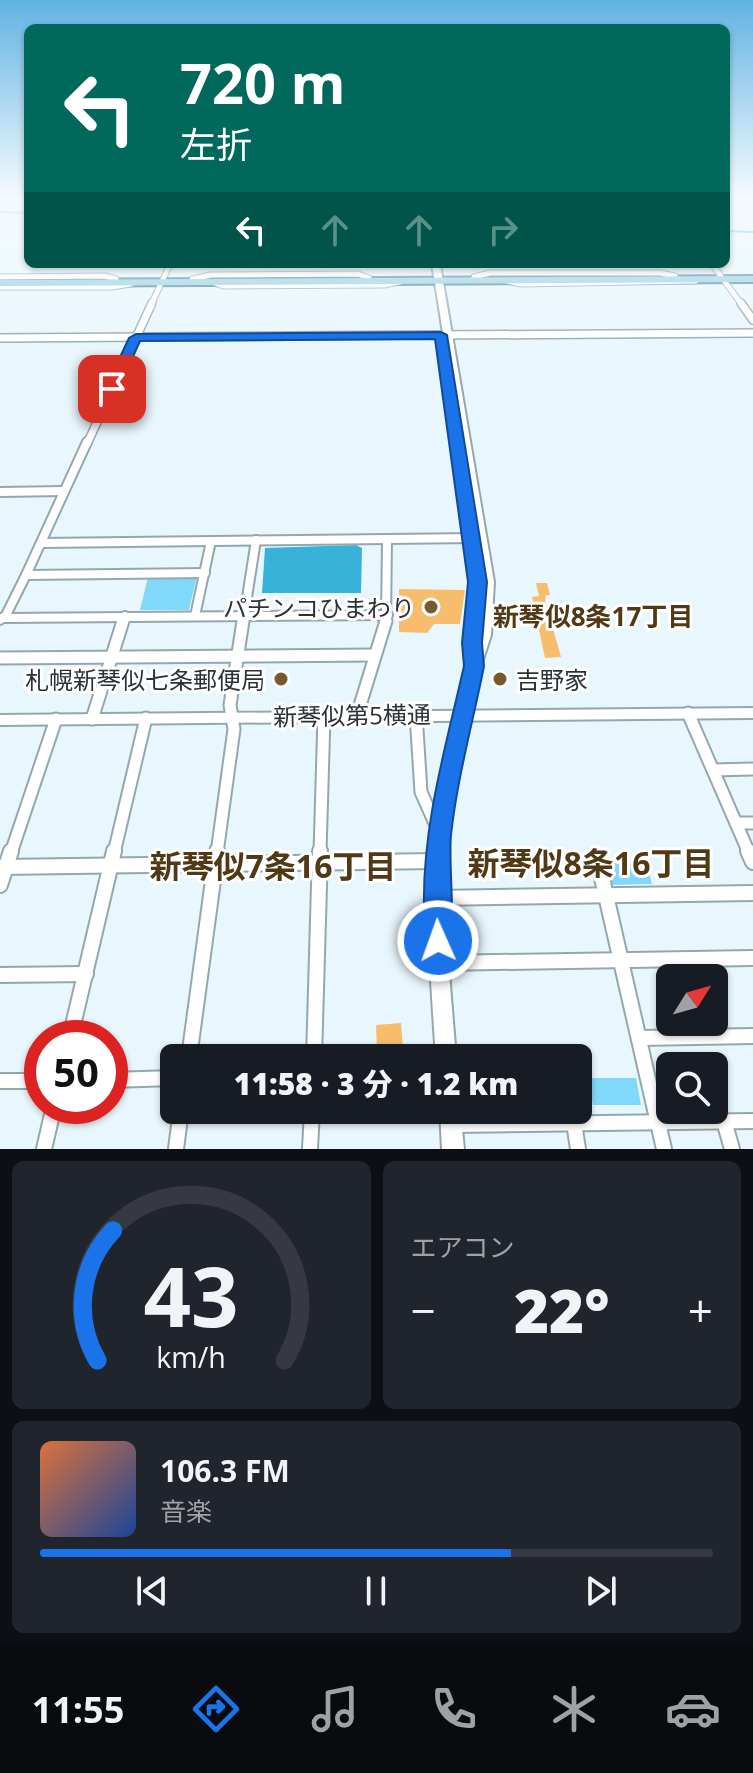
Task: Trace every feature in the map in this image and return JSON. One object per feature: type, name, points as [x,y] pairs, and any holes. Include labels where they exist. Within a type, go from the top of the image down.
[{"type":"main road","points":[[431,268],[435,279],[475,538],[488,582],[483,646],[474,666],[439,833],[436,898],[445,1044]]},
{"type":"main road","points":[[435,279],[436,268]]},
{"type":"main road","points":[[0,282],[753,277]]},
{"type":"main road","points":[[0,282],[722,278]]},
{"type":"main road","points":[[451,1124],[453,1149]]},
{"type":"street","points":[[2,619],[26,575],[168,268]]},
{"type":"street","points":[[715,268],[753,320]]},
{"type":"street","points":[[0,338],[753,333]]},
{"type":"street","points":[[0,492],[64,491]]},
{"type":"street","points":[[41,543],[475,538]]},
{"type":"street","points":[[357,715],[388,615],[387,539]]},
{"type":"street","points":[[191,1044],[234,729],[230,705],[256,540]]},
{"type":"street","points":[[195,616],[211,541]]},
{"type":"street","points":[[26,575],[205,573]]},
{"type":"street","points":[[2,619],[388,615]]},
{"type":"street","points":[[92,719],[125,616]]},
{"type":"street","points":[[0,658],[375,655]]},
{"type":"street","name":"新琴似第5横通","points":[[0,720],[464,713],[753,713]]},
{"type":"street","points":[[688,713],[753,862]]},
{"type":"street","points":[[416,714],[421,792],[439,833]]},
{"type":"street","points":[[314,1044],[324,716]]},
{"type":"street","points":[[74,1020],[146,718]]},
{"type":"street","points":[[0,885],[3,867],[56,719]]},
{"type":"street","points":[[713,770],[753,769]]},
{"type":"street","points":[[736,823],[753,823]]},
{"type":"street","points":[[3,867],[437,861]]},
{"type":"street","points":[[599,865],[656,1113]]},
{"type":"street","points":[[436,898],[753,893]]},
{"type":"street","points":[[439,963],[753,958]]},
{"type":"street","points":[[0,975],[86,974]]},
{"type":"street","points":[[639,1038],[753,1036]]},
{"type":"street","points":[[128,1079],[160,1078]]},
{"type":"street","points":[[0,1081],[24,1081]]},
{"type":"street","points":[[728,1121],[753,1121]]},
{"type":"street","points":[[592,1123],[656,1122]]},
{"type":"street","points":[[44,1149],[50,1124]]},
{"type":"street","points":[[176,1149],[179,1124]]},
{"type":"street","points":[[310,1149],[311,1124]]},
{"type":"street","points":[[574,1124],[578,1149]]},
{"type":"street","points":[[658,1124],[664,1149]]},
{"type":"street","points":[[725,1124],[732,1149]]},
{"type":"shaded area","points":[[356,545],[362,548],[361,593],[262,593],[265,548]]},
{"type":"shaded area","points":[[197,576],[189,610],[140,610],[148,577]]},
{"type":"shaded area","points":[[646,862],[652,884],[610,885],[604,863]]},
{"type":"shaded area","points":[[592,1078],[636,1078],[641,1105],[593,1105]]},
{"type":"building","points":[[536,583],[547,583],[550,595],[546,595],[545,600],[561,657],[545,658],[532,597],[539,596]]},
{"type":"building","name":"パチンコひまわり","points":[[399,589],[465,590],[460,624],[434,624],[427,633],[399,632]]},
{"type":"building","points":[[401,1023],[403,1044],[377,1044],[376,1025]]},
{"type":"place","name":"パチンコひまわり","points":[[431,607]]},
{"type":"place","name":"札幌新琴似七条郵便局","points":[[281,679]]},
{"type":"place","name":"吉野家","points":[[500,679]]},
{"type":"district","name":"新琴似8条17丁目","points":[[593,616]]},
{"type":"district","name":"新琴似8条16丁目","points":[[591,862]]},
{"type":"district","name":"新琴似7条16丁目","points":[[273,865]]},
{"type":"route","points":[[112,389],[136,338],[441,335],[477,582],[477,604],[472,643],[474,666],[439,833],[436,880],[438,941]]}]
